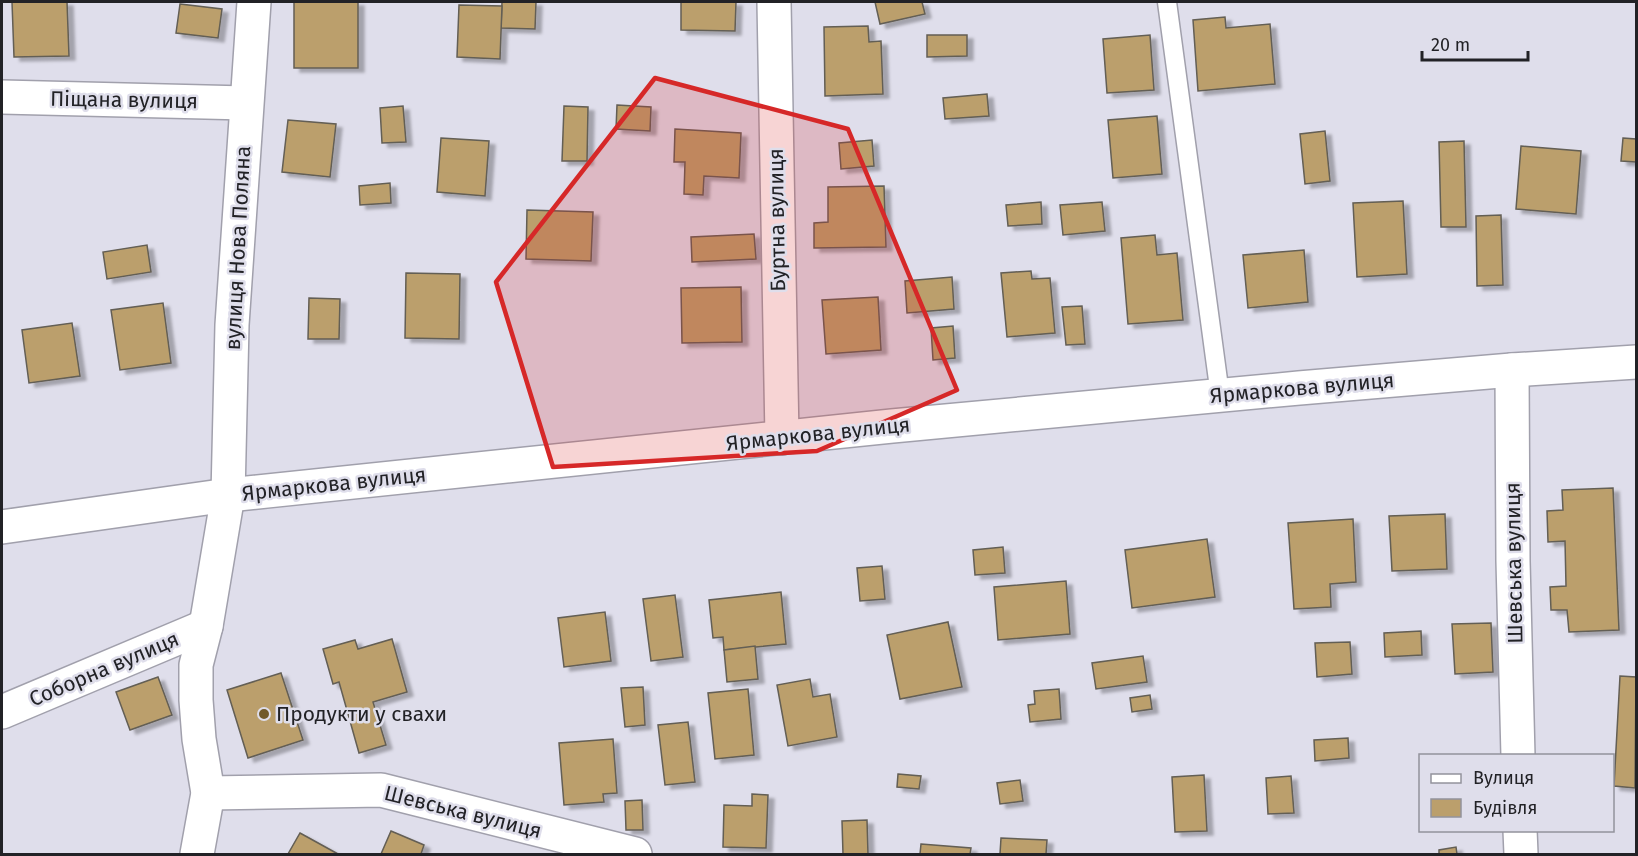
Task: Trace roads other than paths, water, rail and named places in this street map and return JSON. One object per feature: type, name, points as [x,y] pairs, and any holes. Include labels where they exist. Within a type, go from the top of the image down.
[{"type":"street","name":"вулиця Нова Поляна","points":[[208,793],[196,700],[196,665],[206,626],[228,495],[232,325],[254,2]]},
{"type":"street","name":"Буртна вулиця","points":[[774,2],[782,438]]},
{"type":"street","name":"Піщана вулиця","points":[[2,97],[246,103]]},
{"type":"street","name":"Ярмаркова вулиця","points":[[2,527],[228,495],[904,425],[1220,395],[1512,370],[1636,362]]},
{"type":"street","name":"Шевська вулиця","points":[[1512,370],[1513,561],[1518,754]]},
{"type":"street","name":"Соборна вулиця","points":[[2,712],[206,626]]},
{"type":"street","name":"Шевська вулиця","points":[[208,793],[381,790],[635,855]]},
{"type":"street","points":[[197,855],[208,793]]},
{"type":"street","points":[[1520,832],[1521,855]]},
{"type":"lane","points":[[1167,2],[1220,395]]},
{"type":"place","name":"Продукти у свахи","points":[[264,714]]}]
